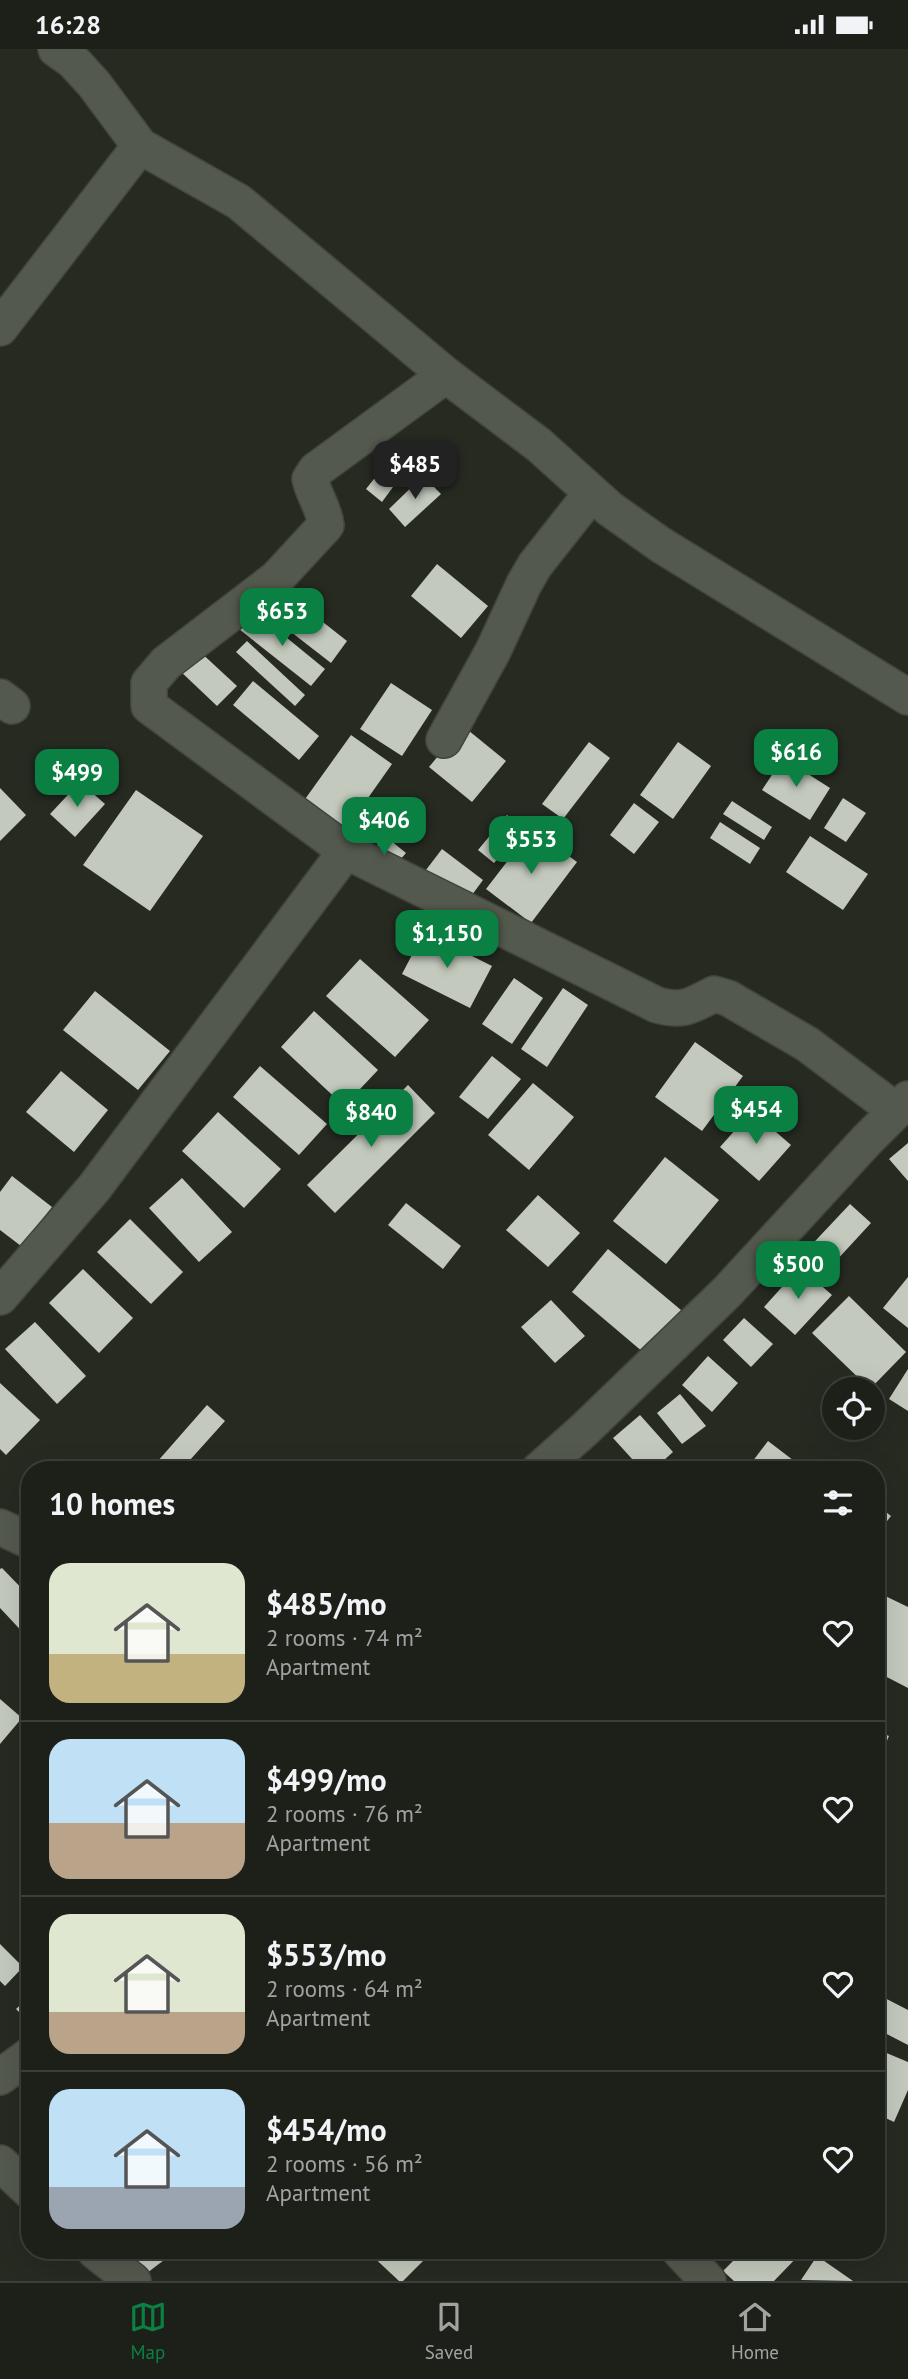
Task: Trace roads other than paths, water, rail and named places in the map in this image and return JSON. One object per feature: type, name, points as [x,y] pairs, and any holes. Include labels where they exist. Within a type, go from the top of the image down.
[{"type":"street","points":[[56,49],[73,61],[93,84],[140,146],[239,202],[446,375],[539,445],[610,509],[661,545],[908,698]]},
{"type":"street","points":[[0,328],[140,146]]},
{"type":"street","points":[[446,375],[316,470],[310,479],[313,494],[324,510],[326,525],[277,578],[166,663],[149,683],[149,706],[346,851],[657,1005],[675,1010],[698,1003],[714,994],[728,998],[902,1104],[727,1292],[549,1461]]},
{"type":"street","points":[[444,740],[493,651],[524,583],[592,494]]},
{"type":"street","points":[[0,1297],[93,1188],[346,851]]},
{"type":"street","points":[[0,1527],[21,1537]]},
{"type":"street","points":[[0,2077],[21,2062]]},
{"type":"street","points":[[0,2164],[21,2183]]},
{"type":"street","points":[[105,2259],[133,2281]]},
{"type":"street","points":[[687,2259],[708,2281]]}]
